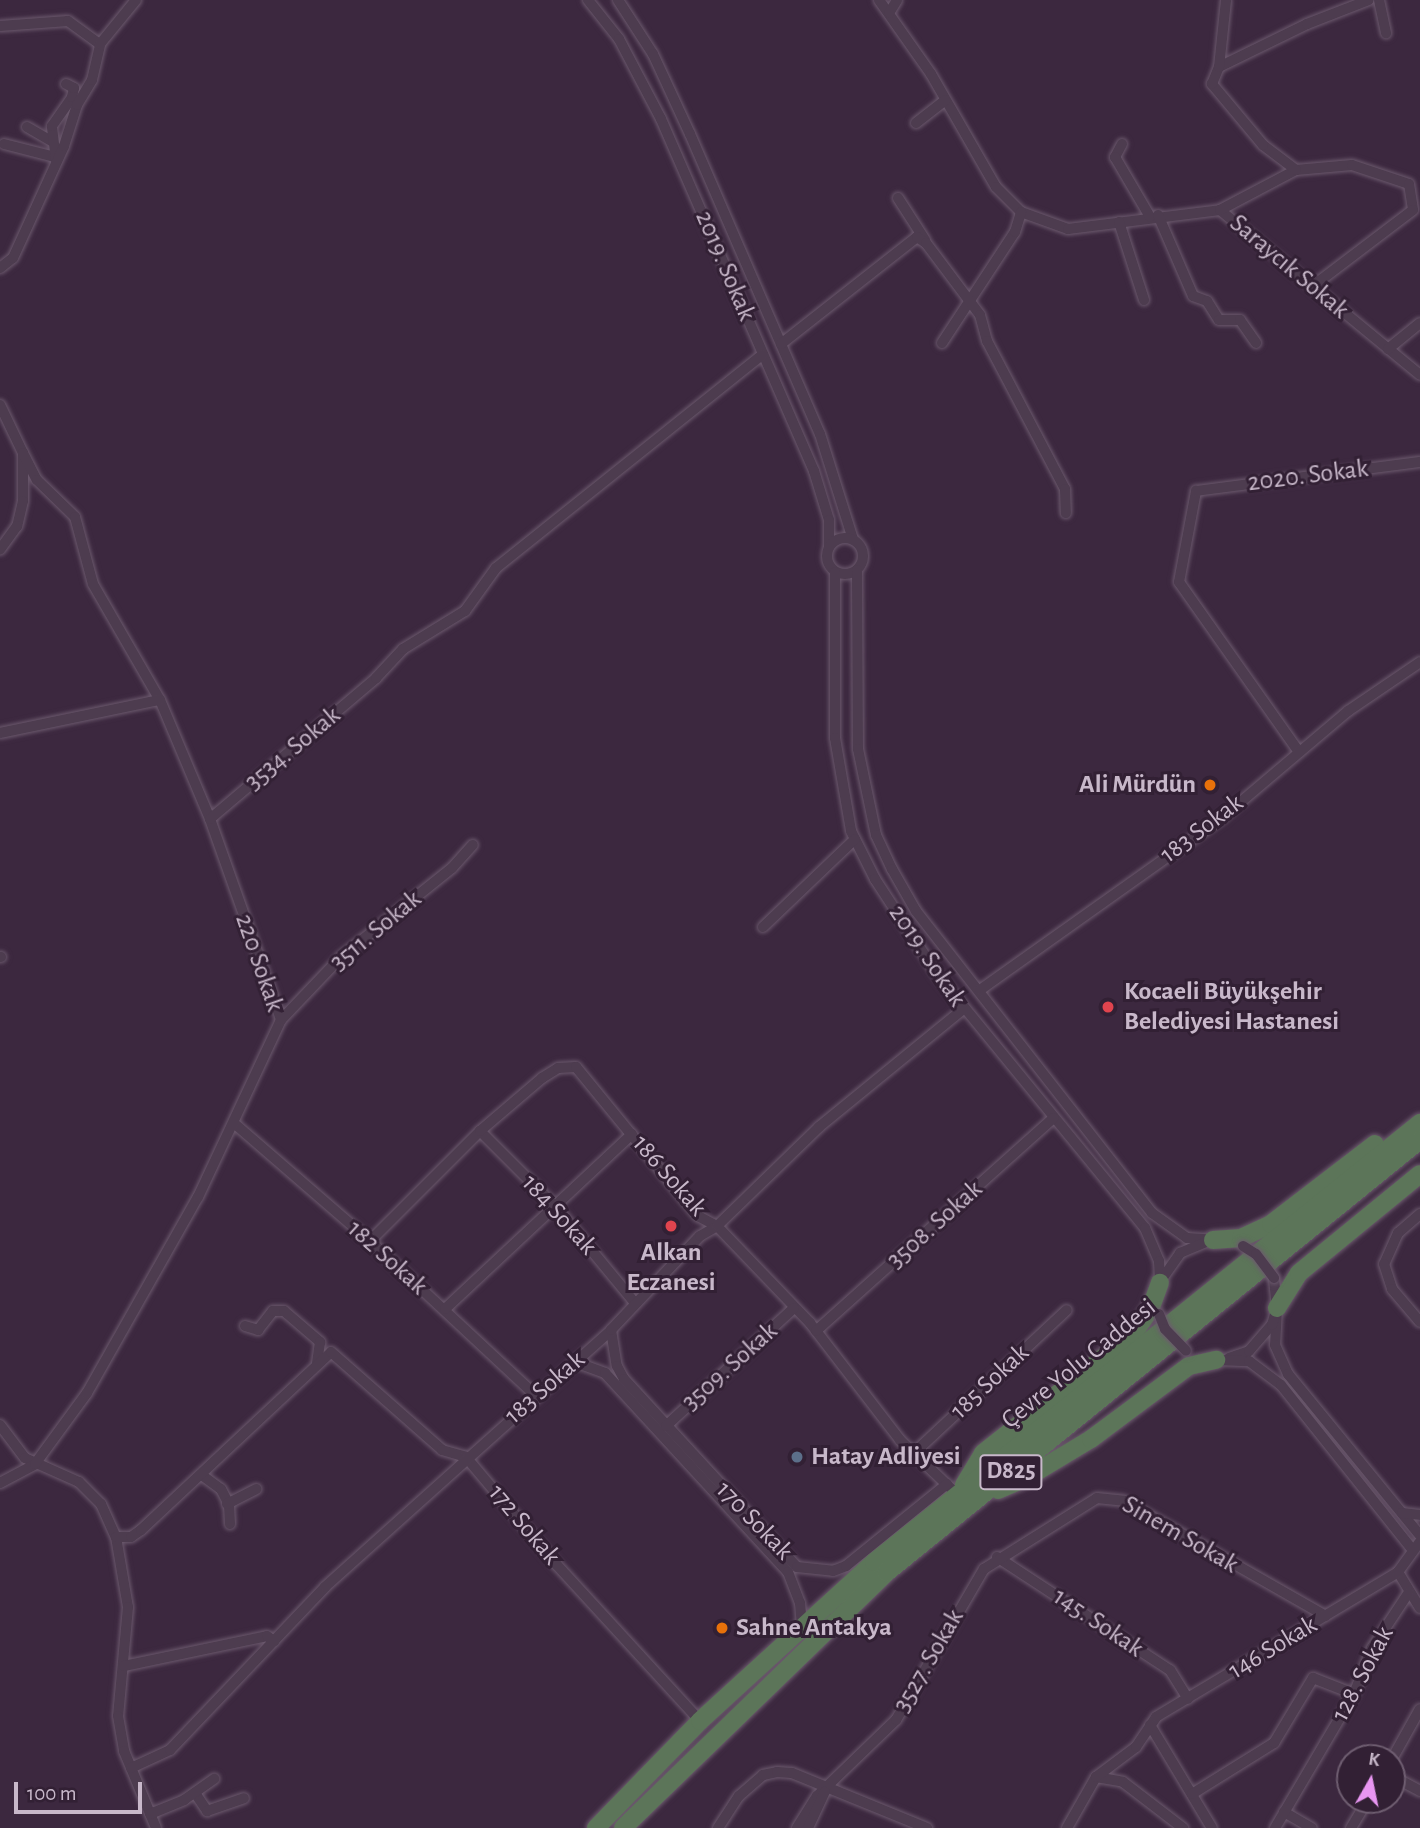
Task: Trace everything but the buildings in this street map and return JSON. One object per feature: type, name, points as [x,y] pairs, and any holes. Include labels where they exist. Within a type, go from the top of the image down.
[{"type":"highway","points":[[1213,1240],[1241,1238],[1271,1224],[1420,1113]]},
{"type":"highway","points":[[1334,1192],[1420,1113]]},
{"type":"highway","name":"Çevre Yolu Caddesi","points":[[596,1828],[615,1805],[701,1721],[953,1489],[1420,1123]]},
{"type":"highway","name":"Çevre Yolu Caddesi","points":[[628,1823],[886,1573],[1420,1140]]},
{"type":"highway","points":[[1276,1257],[1420,1151]]},
{"type":"highway","points":[[1277,1308],[1299,1273],[1420,1174]]},
{"type":"highway","points":[[953,1489],[983,1453],[1133,1334],[1150,1310],[1160,1283]]},
{"type":"highway","points":[[979,1498],[1026,1478],[1091,1439],[1189,1366],[1216,1360]]},
{"type":"highway","points":[[590,1828],[615,1805]]},
{"type":"street","points":[[0,268],[13,258],[77,105],[92,80],[100,44],[136,0]]},
{"type":"street","name":"2019. Sokak","points":[[588,0],[619,39],[644,83],[814,471],[829,520],[829,547],[826,558],[835,572],[835,738],[843,798],[855,839],[890,902],[963,1009],[1145,1228],[1159,1261],[1160,1283]]},
{"type":"street","name":"2019. Sokak","points":[[618,0],[659,66],[781,344],[837,480],[853,539],[863,554],[857,570],[858,749],[876,835],[916,911],[1152,1213],[1187,1238],[1213,1240]]},
{"type":"street","name":"Saraycık Sokak","points":[[879,0],[945,100],[996,187],[1021,212],[1068,229],[1154,216],[1220,210],[1420,375]]},
{"type":"street","points":[[889,13],[897,0]]},
{"type":"street","points":[[1226,0],[1219,68],[1212,84],[1263,145],[1296,170]]},
{"type":"street","points":[[1219,68],[1307,24],[1369,0]]},
{"type":"street","points":[[1379,0],[1386,33]]},
{"type":"street","points":[[0,26],[68,21],[100,44]]},
{"type":"street","points":[[56,158],[51,141],[52,126],[72,97],[74,88],[66,84]]},
{"type":"street","points":[[916,123],[945,100]]},
{"type":"street","points":[[27,127],[51,141]]},
{"type":"street","points":[[4,144],[56,158]]},
{"type":"street","points":[[1122,144],[1115,157],[1154,216],[1193,296],[1207,301],[1219,320],[1240,320],[1256,343]]},
{"type":"street","points":[[1220,210],[1296,170],[1352,165],[1409,184],[1413,210],[1313,286]]},
{"type":"street","points":[[898,198],[926,243],[980,315],[987,341],[1065,489],[1066,513]]},
{"type":"street","points":[[942,343],[1015,232],[1021,212]]},
{"type":"street","points":[[1119,222],[1144,300]]},
{"type":"street","points":[[781,344],[917,237],[926,243]]},
{"type":"street","points":[[1388,349],[1420,323]]},
{"type":"street","name":"3534. Sokak","points":[[210,819],[376,678],[403,649],[465,611],[496,568],[763,354]]},
{"type":"street","name":"220 Sokak","points":[[0,405],[37,481],[75,517],[93,584],[160,700],[210,819],[281,1020],[235,1124],[182,1228],[87,1393],[35,1464]]},
{"type":"street","points":[[0,549],[17,526],[23,501],[23,453]]},
{"type":"street","name":"2020. Sokak","points":[[1299,752],[1179,582],[1196,491],[1420,462]]},
{"type":"street","points":[[829,547],[842,537],[853,539]]},
{"type":"street","points":[[835,572],[846,574],[857,570]]},
{"type":"street","name":"183 Sokak","points":[[980,990],[1223,817],[1348,711],[1420,662]]},
{"type":"street","points":[[0,733],[160,700]]},
{"type":"street","points":[[763,927],[855,839]]},
{"type":"street","name":"3511. Sokak","points":[[281,1020],[341,957],[452,868],[473,845]]},
{"type":"street","name":"183 Sokak","points":[[131,1768],[170,1750],[274,1641],[466,1457],[611,1330],[634,1302],[819,1127],[963,1009]]},
{"type":"street","name":"186 Sokak","points":[[370,1241],[480,1131],[542,1078],[558,1068],[576,1067],[698,1216],[717,1226],[816,1331],[914,1453],[953,1489]]},
{"type":"street","name":"3508. Sokak","points":[[816,1331],[1053,1118]]},
{"type":"street","name":"182 Sokak","points":[[235,1124],[370,1241],[536,1396]]},
{"type":"street","name":"184 Sokak","points":[[480,1131],[555,1206],[634,1302]]},
{"type":"street","points":[[445,1309],[632,1134]]},
{"type":"street","points":[[1420,1214],[1398,1233],[1384,1264],[1392,1289],[1420,1322]]},
{"type":"street","points":[[1420,1535],[1288,1374],[1275,1345],[1277,1308],[1274,1278],[1266,1265],[1243,1245],[1213,1240],[1180,1253],[1160,1283],[1159,1314],[1169,1335],[1186,1351],[1216,1360],[1249,1362],[1281,1385],[1416,1546],[1398,1572],[1420,1608]]},
{"type":"street","name":"3509. Sokak","points":[[666,1426],[794,1308]]},
{"type":"street","points":[[1216,1360],[1249,1351],[1268,1332],[1277,1308]]},
{"type":"street","name":"185 Sokak","points":[[914,1453],[1066,1310]]},
{"type":"street","points":[[116,1537],[131,1537],[141,1530],[204,1476],[316,1366],[320,1342],[284,1311],[273,1311],[258,1330],[245,1326]]},
{"type":"street","name":"170 Sokak","points":[[611,1330],[617,1366],[666,1426],[777,1549],[797,1567],[833,1571],[846,1566],[953,1489]]},
{"type":"street","name":"172 Sokak","points":[[316,1366],[331,1352],[442,1450],[466,1457],[557,1565],[701,1721]]},
{"type":"street","name":"170 Sokak","points":[[575,1362],[605,1373],[788,1572],[800,1603],[802,1628]]},
{"type":"street","points":[[0,1425],[12,1445],[35,1464],[79,1482],[101,1504],[116,1537],[128,1607],[118,1716],[131,1768],[156,1828]]},
{"type":"street","points":[[0,1483],[35,1464]]},
{"type":"street","points":[[204,1476],[213,1480],[227,1504],[230,1524]]},
{"type":"street","points":[[227,1504],[256,1489]]},
{"type":"street","name":"Sinem Sokak","points":[[997,1557],[1106,1496],[1124,1501],[1326,1616]]},
{"type":"street","points":[[1402,1513],[1420,1515]]},
{"type":"street","name":"145. Sokak","points":[[997,1557],[1170,1670],[1188,1699]]},
{"type":"street","name":"3527. Sokak","points":[[797,1828],[810,1804],[896,1720],[973,1584],[997,1557]]},
{"type":"street","name":"146 Sokak","points":[[1096,1777],[1136,1747],[1150,1725],[1188,1699],[1398,1572]]},
{"type":"street","name":"128. Sokak","points":[[1275,1828],[1354,1694],[1372,1648],[1409,1592]]},
{"type":"street","points":[[124,1666],[267,1636],[274,1641]]},
{"type":"street","points":[[1192,1794],[1274,1743],[1313,1678],[1354,1694]]},
{"type":"street","points":[[1400,1744],[1420,1709]]},
{"type":"street","points":[[1150,1725],[1212,1828]]},
{"type":"street","points":[[718,1828],[739,1796],[762,1775],[792,1773],[826,1790],[927,1828]]},
{"type":"street","points":[[1067,1828],[1096,1777],[1123,1782],[1183,1828]]},
{"type":"street","points":[[150,1814],[195,1793],[214,1779]]},
{"type":"street","name":"3527. Sokak","points":[[808,1828],[826,1790]]},
{"type":"street","points":[[195,1793],[206,1811],[244,1798]]},
{"type":"street","points":[[1284,1812],[1312,1828]]},
{"type":"place","name":"Ali Mürdün","points":[[1210,785]]},
{"type":"place","name":"Kocaeli Büyükşehir Belediyesi Hastanesi","points":[[1108,1007]]},
{"type":"place","name":"Alkan Eczanesi","points":[[671,1226]]},
{"type":"place","name":"Hatay Adliyesi","points":[[797,1457]]},
{"type":"place","name":"Sahne Antakya","points":[[722,1628]]}]
